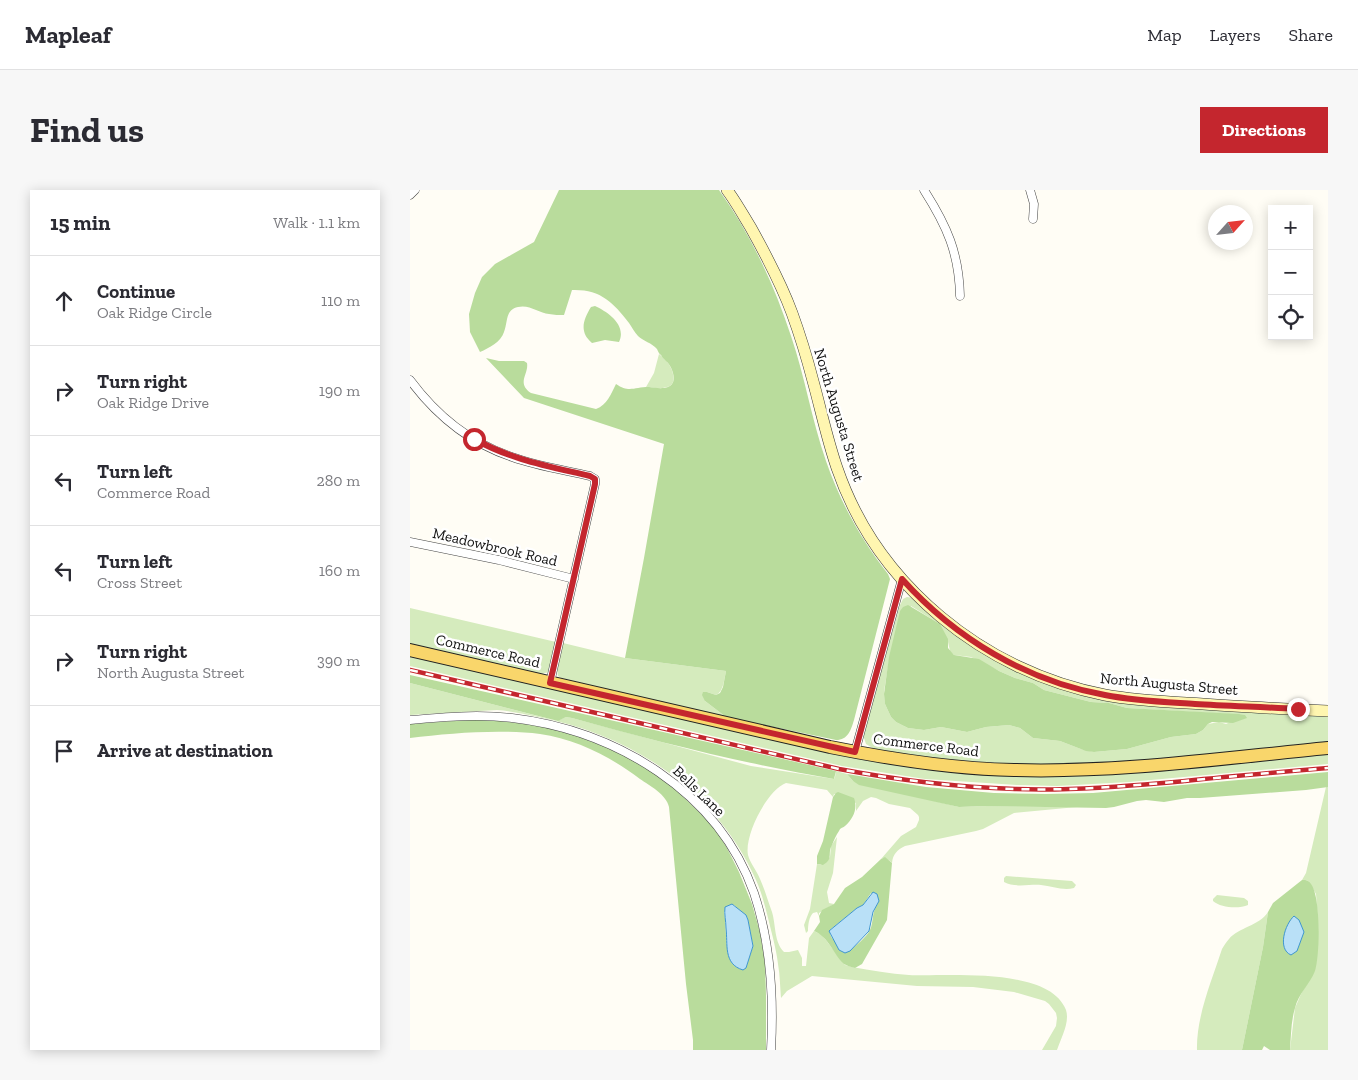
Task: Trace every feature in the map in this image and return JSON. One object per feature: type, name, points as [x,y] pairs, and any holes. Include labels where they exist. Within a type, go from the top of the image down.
[{"type":"main road","name":"North Augusta Street","points":[[727,190],[764,251],[792,312],[837,468],[846,491],[871,538],[882,554],[902,579],[934,612],[975,643],[1016,665],[1057,682],[1097,694],[1172,703],[1328,711]]},
{"type":"main road","name":"Commerce Road","points":[[410,650],[855,752],[945,766],[1046,771],[1146,765],[1328,748]]},
{"type":"street","points":[[410,195],[414,190]]},
{"type":"street","points":[[924,190],[942,218],[954,252],[959,272],[960,296]]},
{"type":"street","points":[[1030,190],[1034,204],[1033,219]]},
{"type":"street","points":[[410,380],[439,414],[484,445],[520,460],[590,476],[595,479],[550,683]]},
{"type":"street","name":"Meadowbrook Road","points":[[410,542],[503,561],[574,579]]},
{"type":"street","points":[[855,752],[902,579]]},
{"type":"street","name":"Bells Lane","points":[[410,720],[471,716],[502,717],[572,730],[634,756],[664,775],[688,795],[712,820],[728,842],[742,866],[755,898],[768,952],[772,1002],[771,1050]]},
{"type":"green space","points":[[559,190],[719,190],[731,207],[761,260],[791,336],[821,446],[838,491],[869,548],[890,579],[854,720],[850,731],[840,740],[726,717],[705,701],[702,695],[703,692],[716,695],[720,693],[726,671],[625,658],[664,444],[524,398],[486,358],[499,361],[524,361],[527,363],[527,367],[524,386],[531,393],[596,409],[606,402],[616,384],[628,389],[668,387],[674,378],[670,367],[657,349],[638,336],[611,303],[598,294],[582,290],[572,290],[564,315],[545,313],[522,306],[514,309],[509,314],[500,339],[491,347],[480,352],[470,332],[469,314],[482,277],[495,264],[534,242]]},
{"type":"green space","points":[[595,306],[615,320],[620,330],[619,342],[605,340],[592,343],[585,335],[584,321],[591,307]]},
{"type":"green space","points":[[659,354],[672,369],[674,376],[672,383],[665,388],[646,387],[654,373]]},
{"type":"green space","points":[[907,597],[914,598],[947,627],[1067,690],[1328,715],[1328,742],[1158,759],[1056,765],[966,761],[876,750],[866,744],[864,731],[903,599]],"holes":[[[911,606],[938,623],[948,642],[950,651],[954,655],[971,657],[1015,678],[1033,683],[1044,690],[1091,702],[1109,703],[1127,708],[1245,715],[1226,724],[1219,722],[1208,724],[1196,734],[1171,737],[1127,749],[1094,752],[1060,741],[1033,738],[1020,728],[1009,725],[986,727],[967,732],[941,727],[924,730],[908,728],[891,717],[885,704],[884,691],[889,661]]]},
{"type":"green space","points":[[908,605],[940,624],[948,639],[948,648],[954,655],[979,659],[999,671],[1033,683],[1044,690],[1091,702],[1109,703],[1127,708],[1239,714],[1245,715],[1247,718],[1233,723],[1212,722],[1196,734],[1171,737],[1127,749],[1094,752],[1086,751],[1060,741],[1033,738],[1020,728],[1009,725],[986,727],[967,732],[941,727],[924,730],[908,728],[891,717],[885,704],[884,694],[889,657],[900,611]]},
{"type":"green space","points":[[410,608],[556,642],[549,672],[541,674],[410,644]]},
{"type":"green space","points":[[563,643],[625,658],[726,671],[721,691],[716,695],[707,692],[705,701],[726,717],[561,678],[558,676],[557,669]]},
{"type":"green space","points":[[410,655],[982,772],[1328,753],[1328,764],[1129,782],[1057,786],[925,779],[842,766],[410,666]]},
{"type":"green space","points":[[410,675],[836,771],[834,779],[702,752],[572,718],[566,717],[558,721],[410,683]]},
{"type":"green space","points":[[410,683],[557,721],[566,717],[572,718],[751,766],[834,779],[836,771],[847,774],[853,781],[959,807],[1077,807],[1014,813],[983,829],[905,846],[896,853],[892,863],[883,858],[881,859],[901,836],[916,827],[919,820],[918,815],[910,808],[889,804],[871,797],[863,801],[856,811],[856,803],[834,794],[833,797],[827,790],[786,783],[771,795],[758,814],[748,847],[749,858],[762,883],[772,912],[778,943],[784,952],[798,950],[802,958],[802,966],[806,966],[809,938],[814,931],[822,935],[845,965],[852,967],[909,975],[995,977],[1019,980],[1040,986],[1056,996],[1066,1010],[1066,1025],[1057,1050],[1042,1050],[1056,1026],[1056,1013],[1045,1001],[1014,992],[973,987],[917,986],[812,976],[787,991],[781,998],[776,951],[764,901],[756,880],[739,848],[718,819],[694,794],[667,772],[638,753],[606,737],[573,725],[497,710],[410,715]]},
{"type":"green space","points":[[492,720],[544,727],[577,736],[629,756],[668,782],[716,830],[739,872],[752,904],[760,932],[765,962],[766,1050],[693,1050],[669,807],[661,794],[605,756],[553,736],[492,732],[410,738],[410,724]],"holes":[[[734,905],[747,917],[753,946],[746,968],[740,968],[731,962],[729,956],[724,912]]]},
{"type":"green space","points":[[1328,772],[1328,787],[1187,798],[1164,802],[1146,800],[1106,808],[959,807],[859,785],[847,774],[926,787],[994,793],[1046,794],[1093,793]]},
{"type":"green space","points":[[1326,787],[1328,787],[1328,1050],[1290,1050],[1295,1008],[1314,972],[1316,964],[1318,920],[1316,894],[1308,881],[1302,880],[1306,873]]},
{"type":"green space","points":[[838,792],[854,798],[854,814],[836,836],[826,863],[823,865],[817,864],[817,856],[823,841],[833,797]]},
{"type":"green space","points":[[837,837],[833,873],[827,892],[829,903],[834,904],[819,913],[819,916],[817,912],[813,913],[806,933],[804,925],[810,909],[817,864],[821,865],[830,857],[831,846]]},
{"type":"green space","points":[[885,857],[892,863],[887,920],[862,964],[855,968],[844,964],[827,941],[814,931],[820,922],[819,916],[822,910],[834,904],[845,888],[862,877]],"holes":[[[871,893],[878,903],[874,911],[870,930],[850,951],[832,938],[830,934],[831,929],[863,905]]]},
{"type":"green space","points":[[1006,876],[1072,881],[1076,885],[1074,888],[1066,889],[1041,885],[1013,885],[1004,882]]},
{"type":"green space","points":[[1302,880],[1308,881],[1311,884],[1317,901],[1319,926],[1318,952],[1315,971],[1295,1008],[1290,1050],[1270,1050],[1264,1046],[1262,1050],[1242,1050],[1263,947],[1268,912],[1273,903]]},
{"type":"green space","points":[[1217,895],[1244,898],[1248,901],[1248,905],[1235,907],[1221,905],[1213,901]]},
{"type":"green space","points":[[1268,912],[1263,947],[1242,1050],[1197,1050],[1197,1037],[1202,1012],[1222,949],[1233,935],[1260,920]]},
{"type":"water","points":[[873,892],[877,894],[879,901],[873,912],[869,931],[850,951],[845,953],[839,950],[829,931],[863,905]]},
{"type":"water","points":[[732,904],[746,915],[753,946],[746,968],[743,970],[732,963],[728,953],[725,907]]},
{"type":"water","points":[[1294,916],[1299,920],[1304,932],[1297,951],[1291,955],[1284,948],[1283,942],[1285,930]]},
{"type":"railway","points":[[410,670],[839,769],[970,787],[1079,789],[1328,768]]},
{"type":"route","points":[[474,439],[512,457],[590,476],[595,479],[550,683],[855,752],[902,579],[934,612],[981,647],[1016,665],[1057,682],[1097,694],[1132,699],[1172,703],[1298,709]]}]
